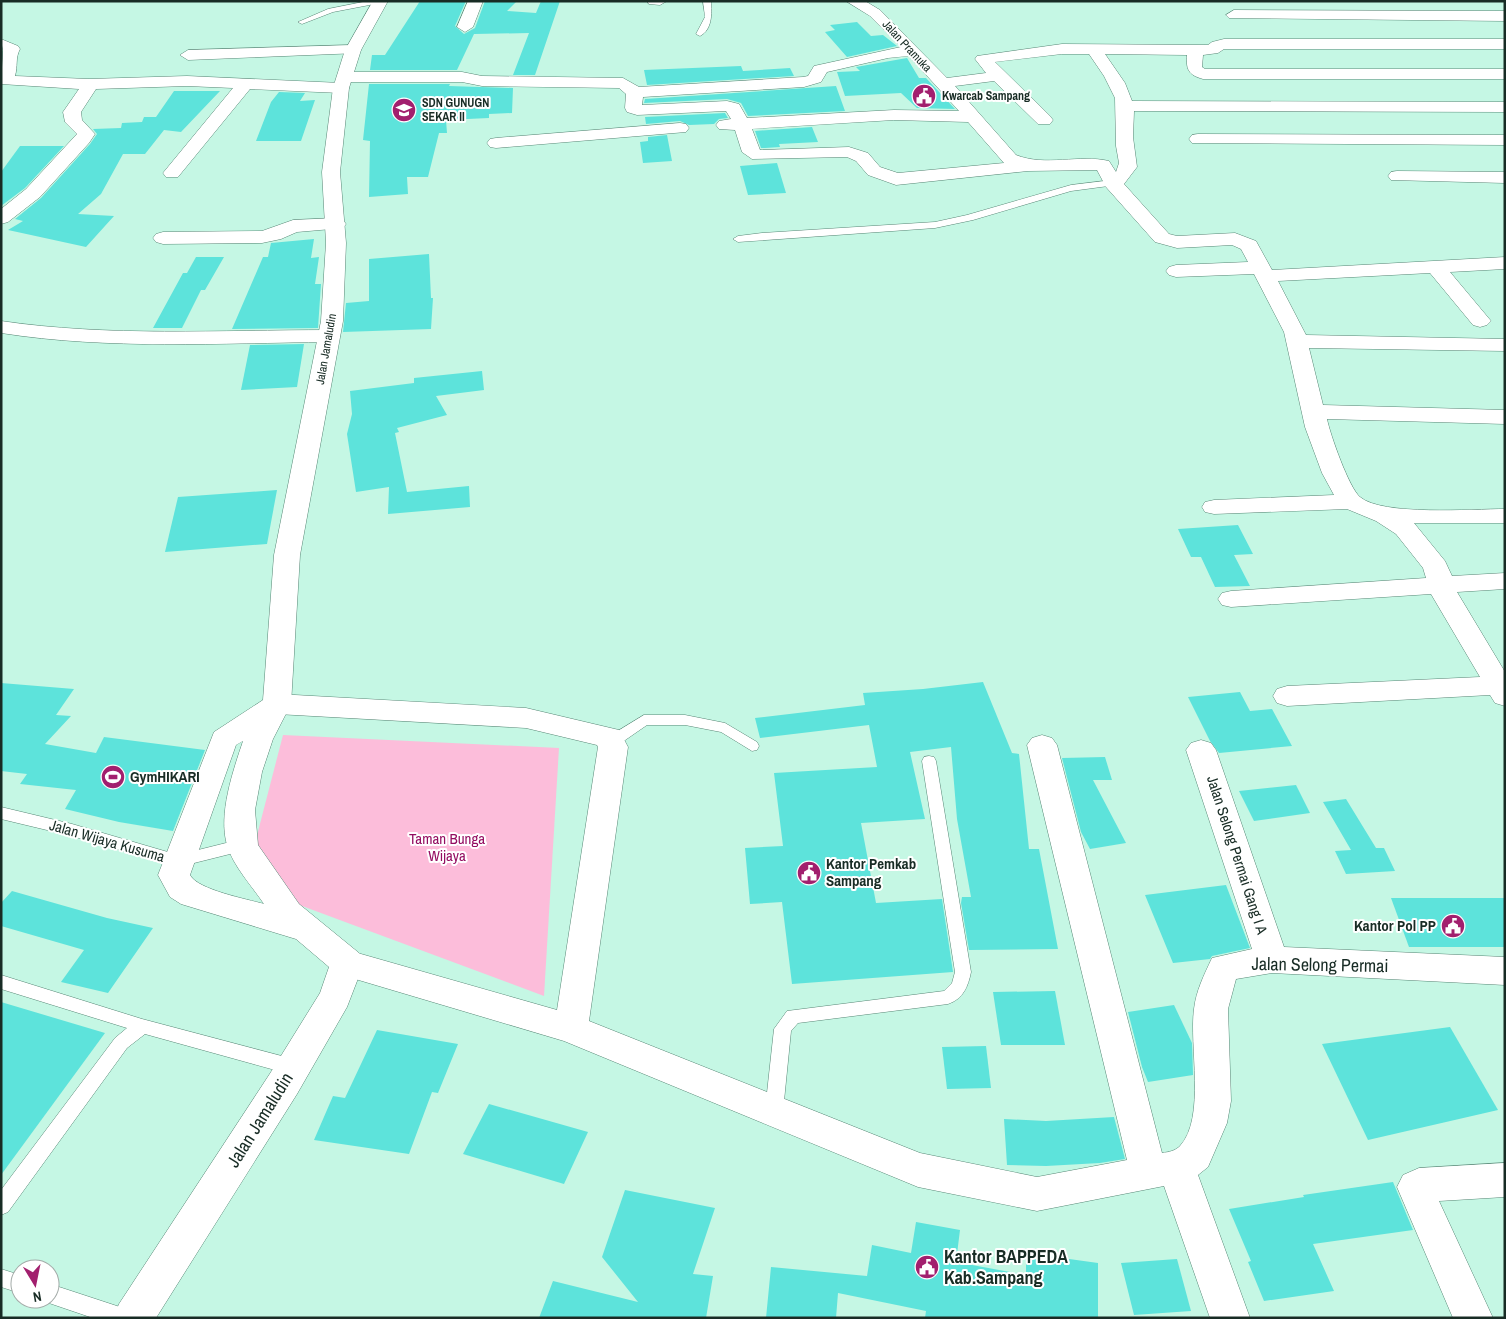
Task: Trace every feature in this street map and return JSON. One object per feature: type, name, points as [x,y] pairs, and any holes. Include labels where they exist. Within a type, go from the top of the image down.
[{"type":"street","points":[[465,27],[476,1]]},
{"type":"street","points":[[654,1],[660,1]]},
{"type":"street","name":"Jalan Pramuka","points":[[853,1],[875,13],[944,83],[1010,159],[1028,166]]},
{"type":"street","name":"Jalan Jamaludin","points":[[133,1318],[293,1067],[335,997],[347,963],[330,947],[304,929],[288,913],[247,855],[242,845],[240,810],[247,772],[258,740],[277,704],[287,555],[332,321],[336,224],[331,172],[343,82],[353,50],[381,2]]},
{"type":"street","points":[[1234,15],[1505,16]]},
{"type":"street","points":[[1394,17],[1468,107],[1495,135]]},
{"type":"street","points":[[1,44],[12,49],[8,57],[10,66],[5,80],[91,84],[187,81],[246,83],[343,82],[462,77],[482,82],[582,81],[623,83],[635,92],[804,82],[815,79],[820,70],[824,68],[888,52],[911,51]]},
{"type":"street","points":[[1044,120],[983,59],[1062,48],[1212,50],[1218,45],[1224,44],[1505,44]]},
{"type":"street","points":[[1093,49],[1107,68],[1125,106],[1124,139],[1128,171],[1109,175]]},
{"type":"street","points":[[188,55],[353,50]]},
{"type":"street","points":[[1194,50],[1194,67],[1196,71],[1203,74],[1505,74]]},
{"type":"street","points":[[944,83],[998,76]]},
{"type":"street","points":[[172,173],[246,83]]},
{"type":"street","points":[[1,218],[33,193],[83,139],[86,134],[73,121],[72,114],[75,106],[91,84]]},
{"type":"street","points":[[635,92],[633,108],[637,110],[727,106],[734,108],[742,124],[751,152],[758,155],[849,152],[862,158],[874,171],[896,179],[1028,166],[1085,162],[1098,163],[1162,238],[1177,242],[1240,240],[1249,244],[1295,332],[1314,412],[1334,473],[1350,502]]},
{"type":"street","points":[[1125,106],[1505,107]]},
{"type":"street","points":[[496,143],[704,126],[894,115],[974,117]]},
{"type":"street","points":[[1198,139],[1495,135]]},
{"type":"street","points":[[1397,176],[1505,178]]},
{"type":"street","points":[[163,238],[262,237],[274,235],[293,226],[336,224]]},
{"type":"street","points":[[1176,270],[1265,272],[1436,268],[1505,263]]},
{"type":"street","points":[[1436,268],[1480,321]]},
{"type":"street","points":[[1,327],[41,333],[146,337],[329,336]]},
{"type":"street","points":[[1297,341],[1505,345]]},
{"type":"street","points":[[1314,412],[1505,417]]},
{"type":"street","points":[[1214,507],[1350,502],[1386,516],[1405,529],[1436,567],[1444,594],[1503,689],[1287,696]]},
{"type":"street","points":[[1386,516],[1505,516]]},
{"type":"street","points":[[1231,598],[1505,581]]},
{"type":"street","points":[[277,704],[526,718],[609,737],[613,741],[571,1028]]},
{"type":"street","name":"Jalan Jamaludin","points":[[277,704],[224,739],[174,875],[181,888],[192,896],[304,929]]},
{"type":"street","points":[[1042,745],[1162,1170],[1230,1318]]},
{"type":"street","name":"Jalan Selong Permai Gang I A","points":[[1201,750],[1272,960]]},
{"type":"street","name":"Jalan Selong Permai","points":[[774,1111],[918,1170],[1037,1194],[1162,1170],[1193,1158],[1207,1133],[1214,1102],[1211,1011],[1215,983],[1224,968],[1272,960],[1505,971]]},
{"type":"street","points":[[347,963],[571,1028],[774,1111]]},
{"type":"street","points":[[1473,1318],[1419,1198],[1416,1187],[1419,1185],[1505,1180]]},
{"type":"lane","points":[[700,34],[709,17],[707,1]]},
{"type":"lane","points":[[302,22],[320,13],[342,6],[381,2]]},
{"type":"lane","points":[[738,239],[783,234],[850,233],[934,225],[975,218],[1109,175]]},
{"type":"lane","points":[[613,741],[644,720],[685,720],[725,728],[752,746]]},
{"type":"lane","points":[[774,1111],[782,1029],[792,1016],[948,997],[959,987],[963,972],[929,761]]},
{"type":"lane","name":"Jalan Wijaya Kusuma","points":[[1,813],[72,830],[178,861],[242,845]]},
{"type":"lane","points":[[1,982],[142,1026],[293,1067]]},
{"type":"lane","points":[[1,1206],[121,1043],[142,1026]]},
{"type":"lane","points":[[60,1297],[123,1318]]},
{"type":"green space","name":"Taman Bunga Wijaya","points":[[283,735],[559,748],[544,996],[294,903],[254,847]]},
{"type":"building","points":[[420,1],[466,1],[455,26],[464,34],[475,28],[485,1],[517,1],[507,11],[536,13],[541,1],[560,1],[535,75],[513,75],[529,33],[474,34],[457,70],[370,70],[372,55],[385,55]]},
{"type":"building","points":[[857,22],[871,36],[883,35],[897,46],[847,57],[825,32],[835,30],[830,25]]},
{"type":"building","points":[[907,58],[919,78],[926,78],[955,109],[917,108],[901,93],[845,96],[837,72],[860,71],[856,67]]},
{"type":"building","points":[[741,66],[743,71],[790,68],[794,76],[647,85],[644,70]]},
{"type":"building","points":[[369,84],[450,84],[449,86],[513,88],[512,113],[489,114],[489,118],[446,120],[447,133],[439,133],[428,177],[407,177],[408,194],[369,197],[370,141],[363,140]]},
{"type":"building","points":[[836,86],[845,111],[748,116],[741,103],[727,99],[644,103],[645,99]]},
{"type":"building","points":[[174,91],[220,91],[181,132],[164,130],[145,154],[123,154],[101,194],[78,214],[114,216],[86,247],[8,230],[23,221],[15,219],[41,198],[90,144],[97,134],[93,129],[121,128],[122,123],[142,122],[144,117],[156,117]]},
{"type":"building","points":[[279,92],[305,93],[300,101],[315,100],[301,141],[256,141],[271,102]]},
{"type":"building","points":[[725,113],[728,118],[719,119],[714,124],[689,125],[680,121],[646,124],[645,117]]},
{"type":"building","points":[[812,127],[818,142],[779,144],[780,147],[761,148],[755,131]]},
{"type":"building","points":[[667,135],[672,161],[643,163],[640,142],[648,141],[648,137]]},
{"type":"building","points":[[20,146],[64,146],[25,188],[1,206],[1,172]]},
{"type":"building","points":[[777,163],[786,193],[748,195],[740,166]]},
{"type":"building","points":[[314,239],[311,258],[319,257],[315,284],[321,284],[318,328],[232,329],[263,257],[268,257],[271,243]]},
{"type":"building","points":[[429,254],[431,298],[433,298],[431,329],[343,332],[346,303],[369,301],[369,259]]},
{"type":"building","points":[[196,257],[224,257],[205,290],[201,290],[182,328],[153,328],[183,273],[187,273]]},
{"type":"building","points":[[304,344],[297,387],[241,390],[250,345]]},
{"type":"building","points":[[482,371],[484,390],[436,396],[447,415],[397,428],[399,432],[395,433],[407,492],[469,486],[470,507],[388,514],[389,487],[356,492],[347,434],[352,414],[350,391],[414,383],[414,378]]},
{"type":"building","points":[[277,490],[267,544],[165,552],[178,497]]},
{"type":"building","points":[[1238,525],[1253,554],[1234,555],[1250,586],[1215,587],[1201,557],[1191,557],[1178,529]]},
{"type":"building","points":[[983,682],[1012,753],[1019,754],[1029,849],[1039,849],[1058,949],[969,950],[961,903],[962,897],[971,897],[957,819],[951,747],[910,752],[925,819],[861,823],[876,903],[942,899],[953,972],[792,984],[782,902],[750,904],[745,848],[783,846],[774,773],[877,767],[869,725],[760,738],[755,718],[865,705],[863,693]]},
{"type":"building","points":[[1,683],[74,689],[56,715],[71,716],[45,744],[96,753],[104,737],[205,750],[173,831],[119,822],[65,809],[76,790],[20,784],[27,774],[1,771]]},
{"type":"building","points":[[1240,692],[1250,711],[1272,709],[1292,746],[1219,753],[1210,741],[1188,697]]},
{"type":"building","points":[[1105,757],[1112,780],[1093,780],[1126,843],[1090,849],[1081,832],[1062,758]]},
{"type":"building","points":[[1296,785],[1310,813],[1254,821],[1239,791]]},
{"type":"building","points":[[1346,799],[1376,848],[1384,848],[1395,871],[1346,874],[1335,851],[1351,850],[1323,802]]},
{"type":"building","points":[[1226,885],[1250,948],[1212,956],[1210,959],[1173,963],[1145,895]]},
{"type":"building","points":[[12,891],[107,918],[153,928],[108,993],[61,982],[84,950],[1,926],[1,903]]},
{"type":"building","name":"Kantor Pol PP","points":[[1391,898],[1505,898],[1505,947],[1409,947]]},
{"type":"building","points":[[1055,991],[1065,1045],[1001,1045],[993,992]]},
{"type":"building","points":[[1,1002],[105,1033],[1,1175]]},
{"type":"building","points":[[1174,1005],[1192,1043],[1193,1075],[1148,1082],[1142,1067],[1128,1012]]},
{"type":"building","points":[[1450,1027],[1498,1110],[1368,1140],[1322,1044]]},
{"type":"building","points":[[377,1030],[458,1044],[438,1093],[432,1092],[409,1154],[314,1140],[333,1096],[345,1098]]},
{"type":"building","points":[[986,1046],[991,1088],[947,1089],[942,1047]]},
{"type":"building","points":[[489,1104],[588,1132],[564,1184],[463,1154]]},
{"type":"building","points":[[1114,1117],[1125,1159],[1100,1163],[1046,1166],[1007,1165],[1004,1119],[1046,1121]]},
{"type":"building","points":[[1393,1182],[1413,1230],[1313,1244],[1334,1291],[1264,1301],[1248,1262],[1251,1261],[1229,1209],[1304,1197],[1303,1195]]},
{"type":"building","points":[[625,1190],[715,1208],[693,1274],[713,1276],[706,1318],[539,1318],[553,1281],[638,1302],[602,1257]]},
{"type":"building","points":[[916,1222],[960,1230],[956,1262],[1026,1275],[1026,1253],[1098,1263],[1098,1318],[925,1318],[926,1311],[838,1293],[836,1318],[766,1318],[771,1267],[867,1276],[872,1245],[911,1253]]},
{"type":"building","points":[[1177,1259],[1191,1311],[1134,1315],[1121,1263]]},
{"type":"place","name":"Kwarcab Sampang","points":[[924,96]]},
{"type":"place","name":"SDN GUNUGN SEKAR II","points":[[404,110]]},
{"type":"place","name":"GymHIKARI","points":[[113,777]]},
{"type":"place","name":"Kantor Pemkab Sampang","points":[[809,873]]},
{"type":"place","name":"Kantor Pol PP","points":[[1453,926]]},
{"type":"place","name":"Kantor BAPPEDA Kab.Sampang","points":[[927,1267]]}]
